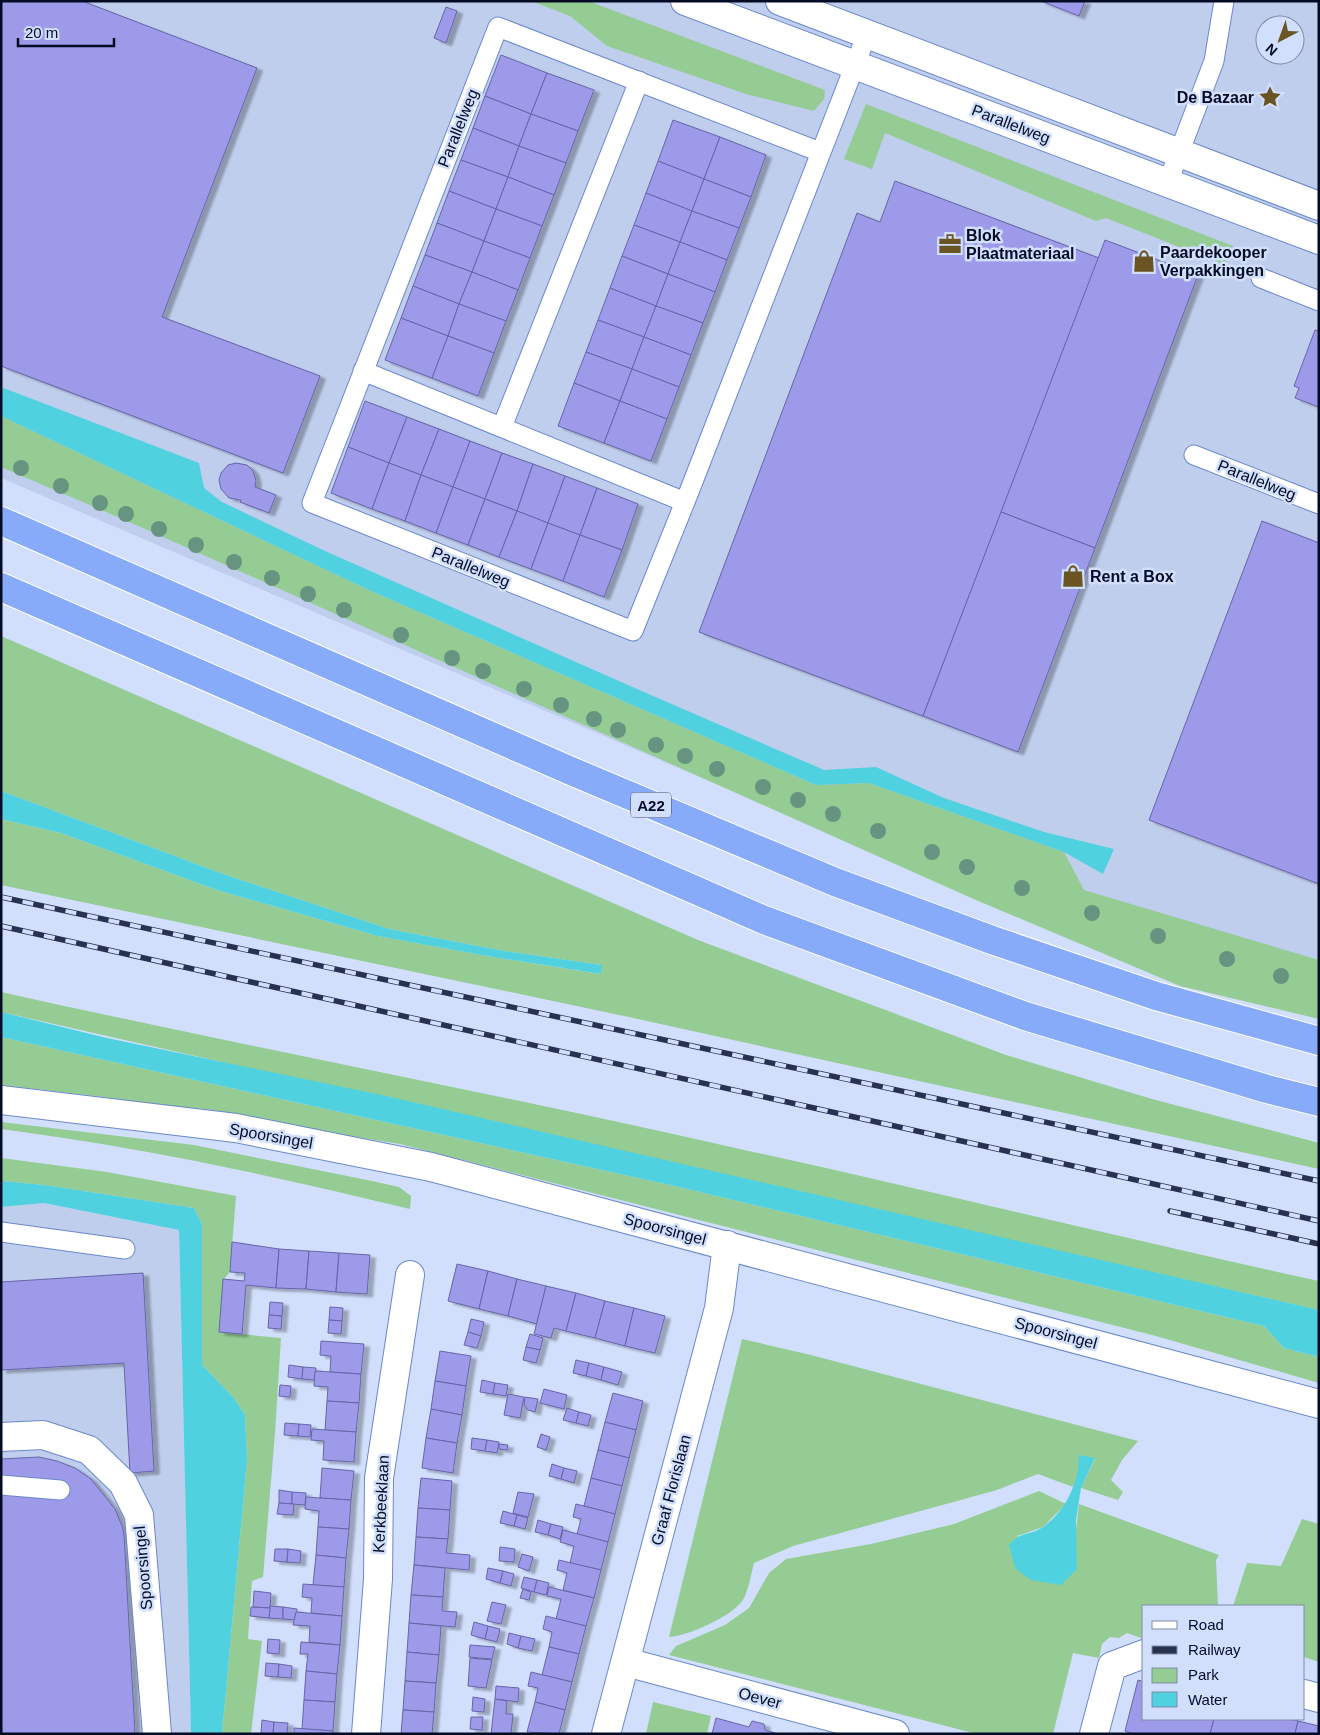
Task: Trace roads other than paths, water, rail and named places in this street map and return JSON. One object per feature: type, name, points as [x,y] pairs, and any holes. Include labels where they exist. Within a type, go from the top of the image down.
[{"type":"highway","name":"A22","points":[[1,521],[571,771],[835,882],[992,940],[1156,996],[1319,1041]]},
{"type":"highway","points":[[1,587],[764,920],[1025,1016],[1267,1089],[1319,1102]]},
{"type":"main road","name":"Parallelweg","points":[[685,1],[1319,240]]},
{"type":"main road","name":"Parallelweg","points":[[780,1],[1319,206]]},
{"type":"main road","name":"Spoorsingel","points":[[1,1100],[236,1128],[421,1165],[1319,1404]]},
{"type":"main road","name":"Graaf Florislaan","points":[[606,1734],[719,1308],[727,1245]]},
{"type":"main road","name":"Kerkbeeklaan","points":[[366,1734],[378,1579],[379,1478],[410,1275]]},
{"type":"main road","name":"Spoorsingel","points":[[1,1437],[43,1435],[89,1450],[123,1483],[139,1516],[157,1734]]},
{"type":"main road","points":[[1094,1734],[1112,1666],[1142,1655]]},
{"type":"main road","name":"Oever","points":[[626,1662],[895,1734]]},
{"type":"main road","points":[[1305,1694],[1319,1698]]},
{"type":"lane","points":[[1168,182],[1214,61],[1224,1]]},
{"type":"lane","name":"Parallelweg","points":[[820,152],[498,26],[312,503],[633,631],[685,502],[866,34]]},
{"type":"lane","points":[[502,427],[639,81]]},
{"type":"lane","points":[[1261,278],[1319,301]]},
{"type":"lane","points":[[363,371],[685,502]]},
{"type":"lane","name":"Parallelweg","points":[[1194,455],[1319,504]]},
{"type":"lane","points":[[1,1232],[125,1249]]},
{"type":"lane","points":[[1,1485],[60,1490]]},
{"type":"water","points":[[1,387],[199,463],[204,488],[222,502],[325,551],[824,770],[876,767],[944,798],[1044,832],[1114,849],[1103,874],[1064,852],[869,783],[816,785],[369,590],[1,416]]},
{"type":"water","points":[[1,791],[223,874],[389,929],[504,951],[602,965],[601,974],[378,936],[217,890],[61,833],[1,819]]},
{"type":"water","points":[[1,1012],[107,1038],[386,1096],[1319,1310],[1319,1357],[1284,1348],[1264,1326],[679,1187],[1,1037]]},
{"type":"water","points":[[1,1181],[44,1185],[194,1208],[202,1224],[202,1365],[233,1397],[245,1415],[247,1460],[222,1734],[191,1734],[179,1230],[44,1203],[1,1207]]},
{"type":"water","points":[[1079,1455],[1095,1458],[1081,1488],[1076,1520],[1077,1569],[1061,1585],[1031,1580],[1015,1568],[1009,1545],[1018,1537],[1043,1527],[1058,1513],[1074,1485]]},
{"type":"railway","points":[[1,897],[1319,1181]]},
{"type":"railway","points":[[1,926],[1319,1221]]},
{"type":"railway","points":[[1170,1211],[1319,1244]]},
{"type":"place","name":"De Bazaar","points":[[1270,97]]},
{"type":"place","name":"Blok Plaatmateriaal","points":[[950,244]]},
{"type":"place","name":"Paardekooper Verpakkingen","points":[[1144,261]]},
{"type":"place","name":"Rent a Box","points":[[1073,576]]}]
